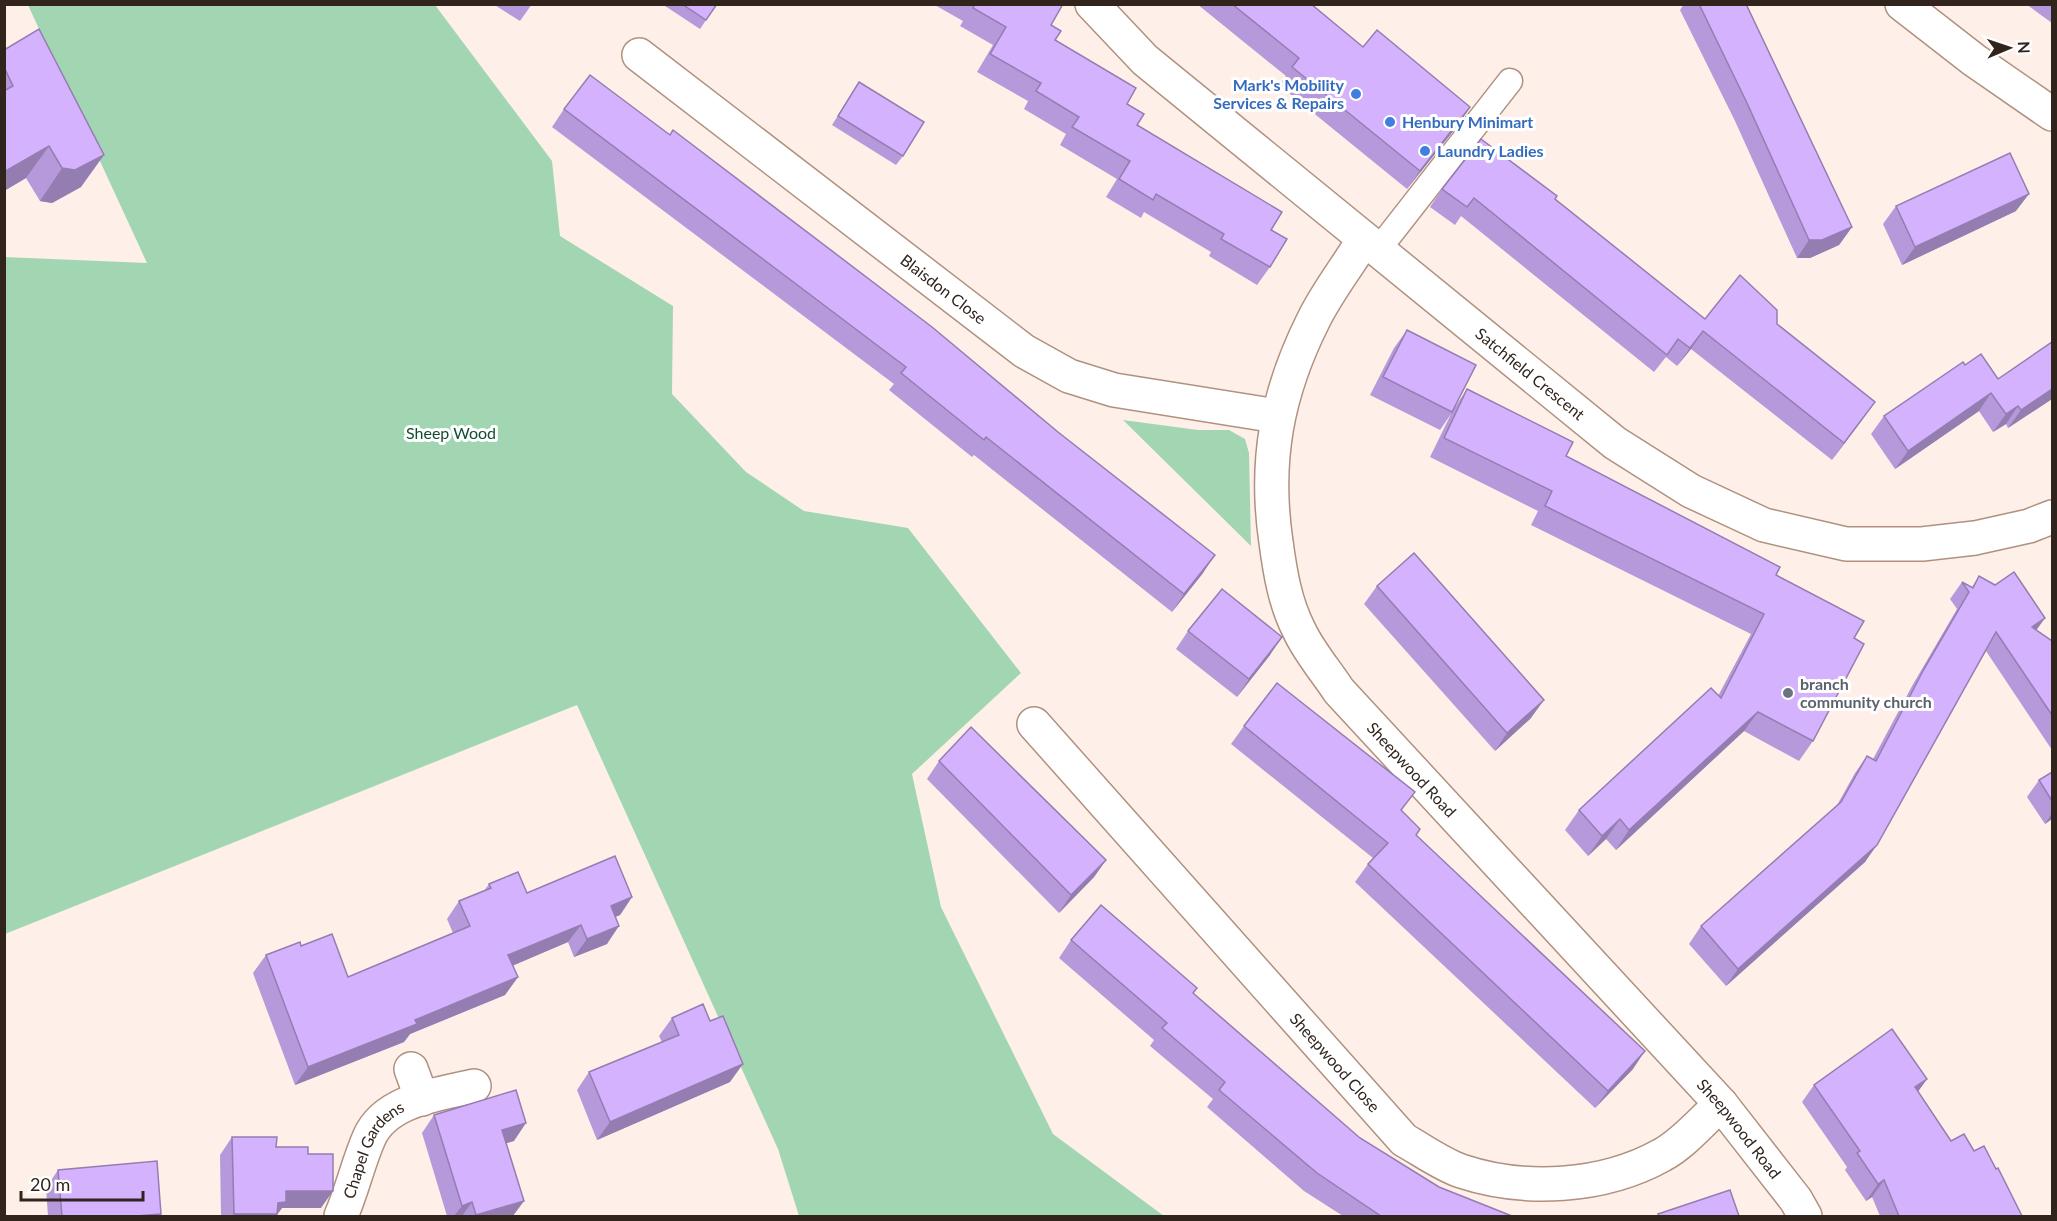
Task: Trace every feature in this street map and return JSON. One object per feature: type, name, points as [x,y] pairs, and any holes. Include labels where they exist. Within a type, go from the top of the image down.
[{"type":"street","name":"Satchfield Crescent","points":[[1092,4],[1145,60],[1371,245],[1615,443],[1691,491],[1764,525],[1846,544],[1922,544],[1975,538],[2029,526],[2052,516]]},
{"type":"street","points":[[1902,4],[1974,60],[2052,114]]},
{"type":"street","name":"Blaisdon Close","points":[[644,68],[1024,351],[1069,376],[1114,390],[1277,416]]},
{"type":"street","name":"Sheepwood Road","points":[[1371,245],[1314,319],[1292,369],[1277,416],[1272,457],[1272,520],[1281,582],[1299,630],[1339,691],[1721,1104],[1796,1200],[1805,1216]]},
{"type":"street","name":"Sheepwood Close","points":[[1034,724],[1404,1140],[1413,1145],[1460,1170],[1518,1184],[1564,1183],[1616,1174],[1663,1155],[1721,1104]]},
{"type":"street","name":"Chapel Gardens","points":[[341,1216],[354,1188],[370,1135],[417,1084],[474,1086]]},
{"type":"lane","points":[[1371,245],[1510,81]]},
{"type":"green space","name":"Sheep Wood","points":[[28,5],[435,5],[552,161],[560,236],[673,306],[672,394],[746,472],[804,511],[908,528],[1021,673],[912,774],[941,907],[1053,1134],[1164,1216],[799,1216],[778,1149],[577,705],[5,934],[4,257],[147,263]]},
{"type":"green space","points":[[1123,420],[1198,430],[1229,430],[1245,439],[1249,453],[1251,546]]},
{"type":"building","points":[[682,4],[717,4],[706,20]]},
{"type":"building","points":[[975,4],[1063,4],[1051,25],[1061,31],[1055,40],[1136,88],[1127,104],[1144,114],[1137,125],[1282,212],[1271,230],[1287,239],[1270,267],[1221,239],[1224,234],[1156,194],[1153,200],[1119,179],[1130,161],[1072,127],[1079,117],[1036,91],[1041,83],[990,54],[1006,27],[973,8]]},
{"type":"building","points":[[1232,4],[1311,4],[1363,47],[1377,30],[1470,107],[1420,171],[1292,67],[1299,58]]},
{"type":"building","points":[[1699,4],[1746,4],[1852,227],[1822,240],[1809,240]]},
{"type":"building","points":[[39,29],[104,155],[75,170],[62,168],[49,146],[4,172],[4,91],[13,86],[4,67],[4,50]]},
{"type":"building","points":[[590,75],[670,135],[673,130],[932,327],[1058,432],[1215,555],[1184,594],[986,437],[984,440],[901,373],[906,367],[564,109]]},
{"type":"building","points":[[859,82],[924,122],[903,156],[838,116]]},
{"type":"building","points":[[1481,139],[1557,196],[1555,199],[1705,319],[1740,275],[1777,310],[1777,324],[1875,402],[1844,443],[1703,331],[1690,348],[1678,339],[1667,355],[1474,198],[1467,207],[1442,189]]},
{"type":"building","points":[[2010,153],[2029,194],[1915,247],[1896,206]]},
{"type":"building","points":[[1407,330],[1476,365],[1452,412],[1383,377]]},
{"type":"building","points":[[2052,342],[2052,389],[2021,410],[2018,406],[2006,414],[1991,393],[1908,451],[1884,416],[1963,362],[1965,365],[1981,354],[1998,379]]},
{"type":"building","points":[[1467,389],[1573,442],[1566,456],[1780,567],[1776,575],[1864,621],[1854,638],[1864,644],[1813,741],[1758,712],[1629,830],[1620,819],[1602,836],[1579,810],[1711,688],[1721,698],[1764,614],[1545,506],[1552,491],[1444,438]]},
{"type":"building","points":[[1414,553],[1544,700],[1507,733],[1377,586]]},
{"type":"building","points":[[2014,572],[2045,618],[2032,627],[2052,641],[2052,715],[1996,632],[1877,845],[1738,969],[1701,926],[1841,802],[1867,756],[1876,761],[1924,669],[1969,592],[1962,582],[1973,588],[1979,576],[1995,585]]},
{"type":"building","points":[[1222,589],[1282,637],[1249,679],[1188,631]]},
{"type":"building","points":[[1277,683],[1415,792],[1401,810],[1420,829],[1416,835],[1645,1051],[1608,1091],[1368,864],[1388,843],[1244,726]]},
{"type":"building","points":[[971,727],[1106,860],[1071,895],[939,761]]},
{"type":"building","points":[[2052,772],[2052,801],[2039,780]]},
{"type":"building","points":[[615,856],[632,897],[611,906],[619,926],[587,939],[581,925],[508,955],[518,977],[415,1020],[417,1024],[308,1067],[266,955],[300,942],[301,946],[332,934],[348,977],[470,926],[459,901],[491,888],[489,884],[518,872],[527,893]]},
{"type":"building","points":[[1101,905],[1197,988],[1193,993],[1360,1138],[1439,1187],[1512,1216],[1381,1216],[1317,1173],[1219,1090],[1225,1082],[1162,1028],[1167,1023],[1071,940]]},
{"type":"building","points":[[703,1004],[710,1021],[723,1016],[743,1064],[610,1122],[589,1072],[679,1035],[672,1018]]},
{"type":"building","points":[[1892,1029],[1927,1079],[1915,1087],[1951,1141],[1964,1134],[1974,1151],[1984,1146],[1996,1169],[1998,1168],[2022,1216],[1899,1216],[1884,1180],[1878,1184],[1857,1153],[1860,1151],[1814,1085]]},
{"type":"building","points":[[516,1090],[526,1123],[502,1130],[524,1201],[476,1215],[472,1202],[462,1206],[434,1115]]},
{"type":"building","points":[[232,1137],[277,1137],[276,1147],[308,1147],[308,1154],[333,1154],[333,1191],[286,1191],[286,1202],[278,1203],[277,1214],[234,1214]]},
{"type":"building","points":[[157,1161],[161,1214],[62,1216],[58,1170]]},
{"type":"building","points":[[1730,1190],[1739,1216],[1659,1216],[1658,1214]]},
{"type":"place","name":"Mark's Mobility Services & Repairs","points":[[1356,94]]},
{"type":"place","name":"Henbury Minimart","points":[[1390,122]]},
{"type":"place","name":"Laundry Ladies","points":[[1425,151]]},
{"type":"place","name":"branch community church","points":[[1788,693]]}]
